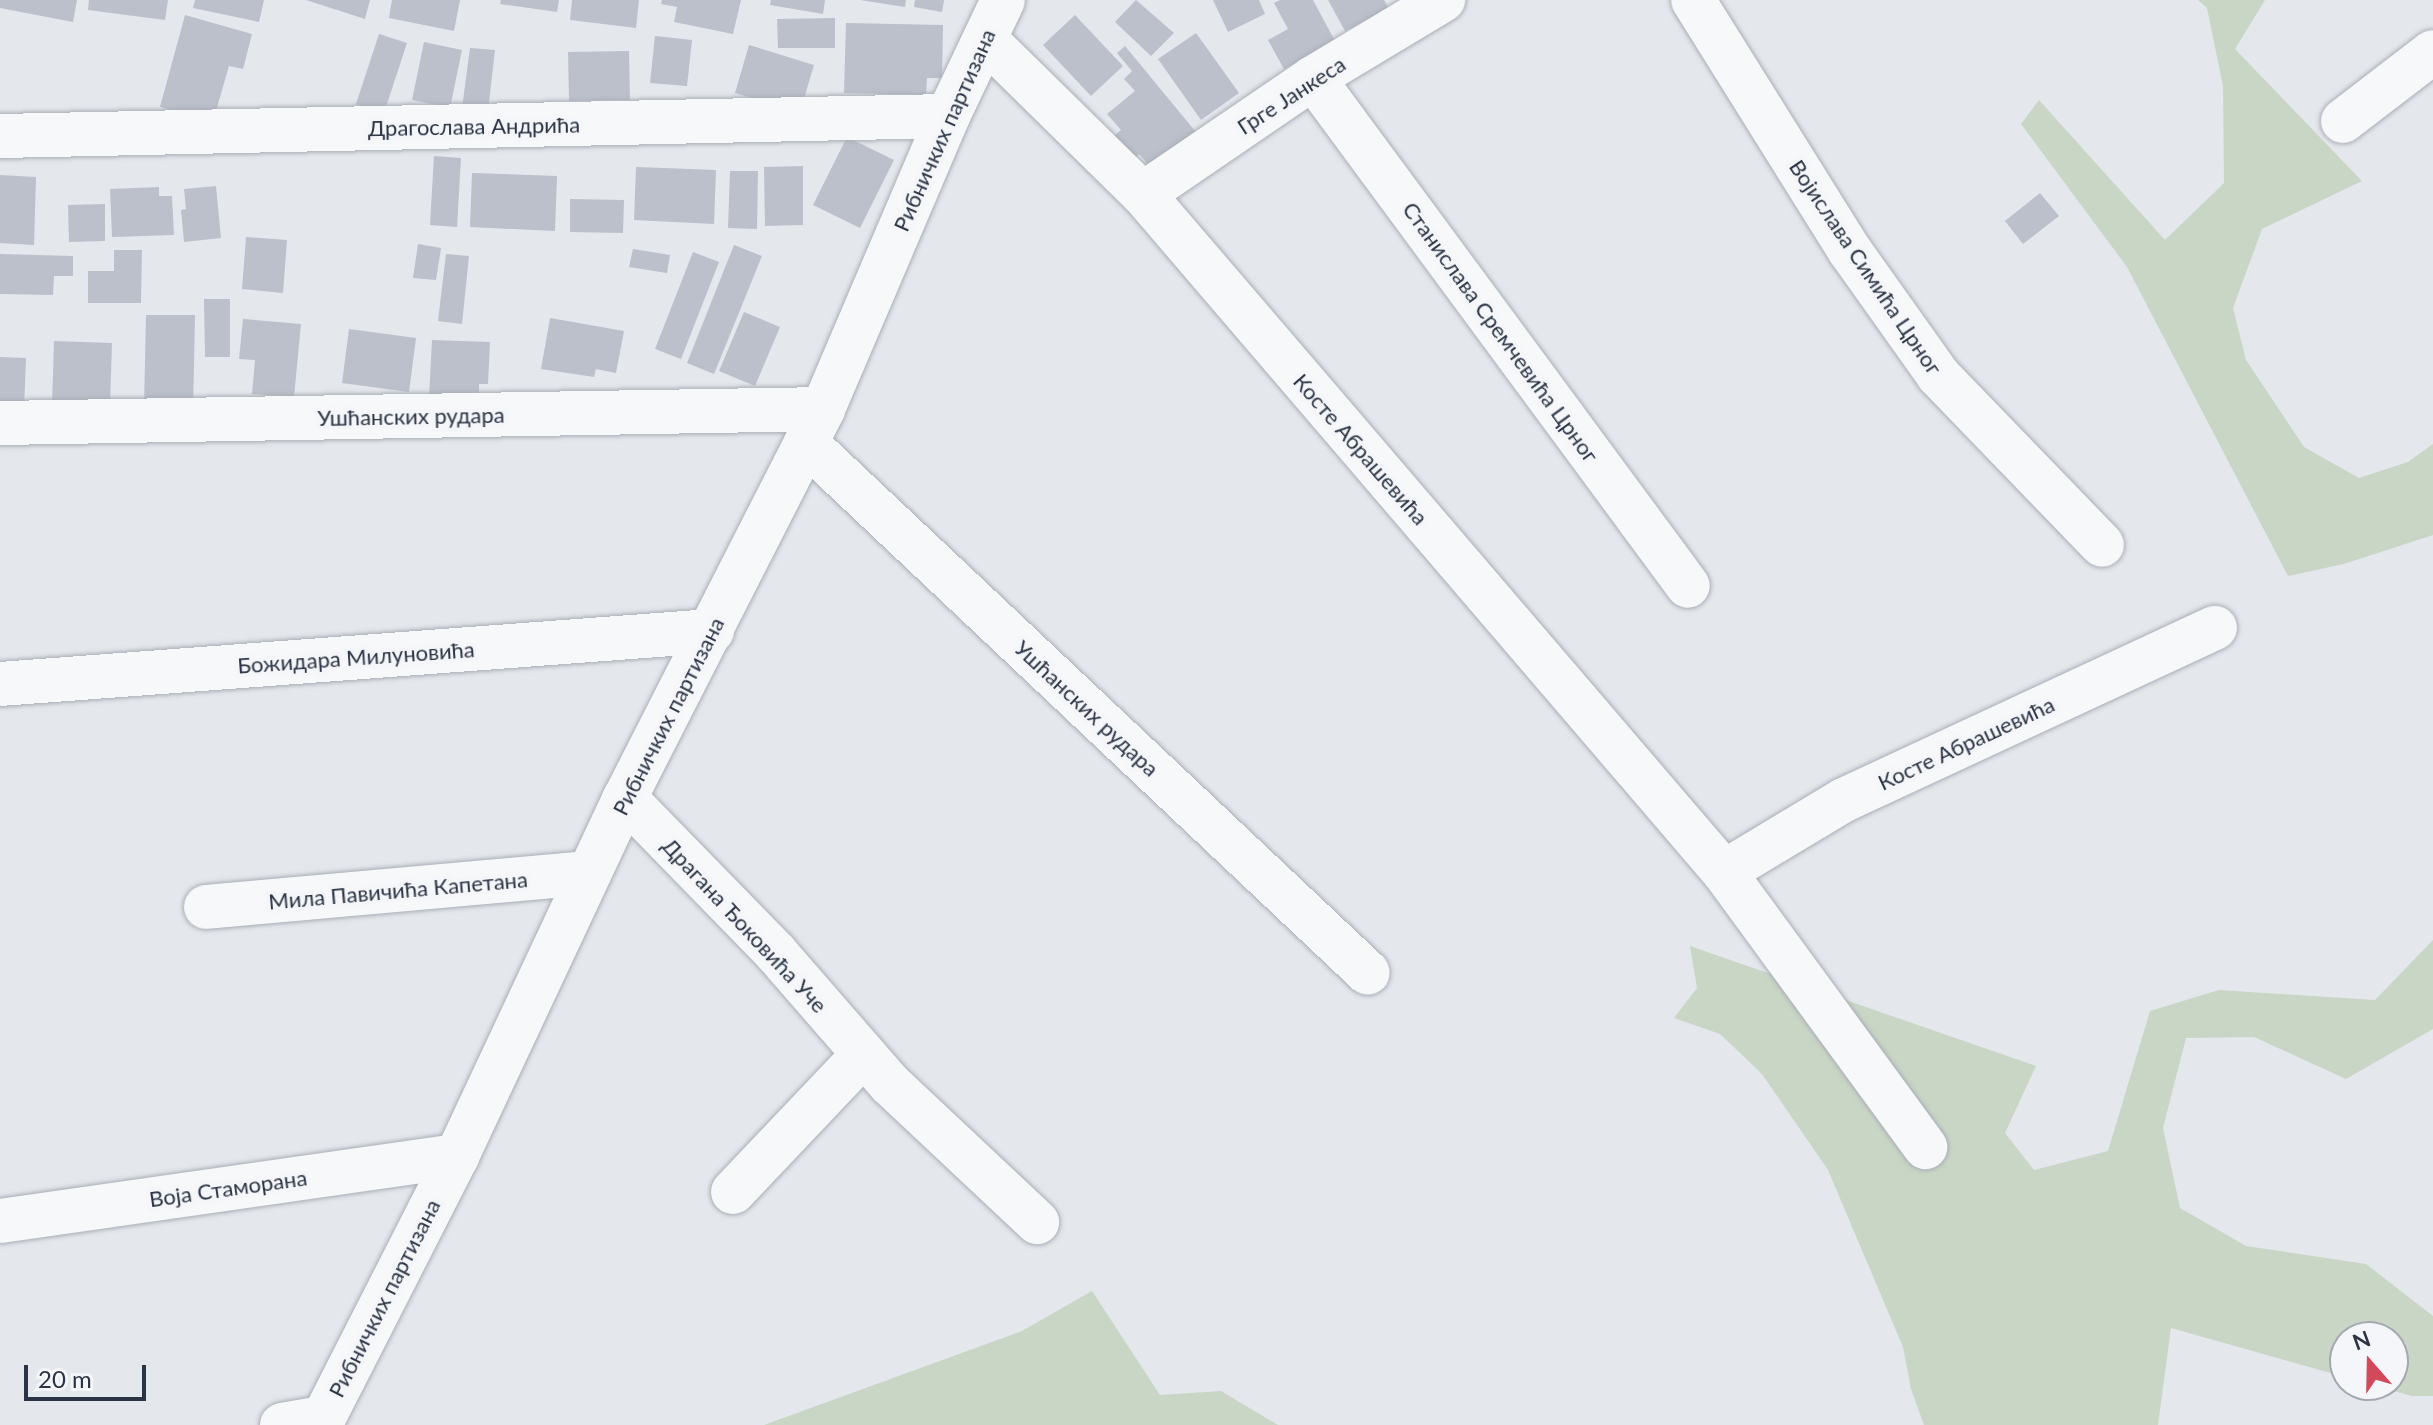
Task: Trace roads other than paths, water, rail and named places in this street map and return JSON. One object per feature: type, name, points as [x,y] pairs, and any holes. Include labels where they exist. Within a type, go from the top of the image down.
[{"type":"street","name":"Рибничких партизана","points":[[308,1423],[457,1156],[625,798],[814,426],[948,116],[1003,0]]},
{"type":"street","name":"Грге Јанкеса","points":[[1143,194],[1313,78],[1443,0]]},
{"type":"street","name":"Војислава Симића Црног","points":[[1693,0],[1850,251],[1938,375],[2102,545]]},
{"type":"street","name":"Косте Абрашевића","points":[[985,39],[1143,194],[1724,872],[1925,1147]]},
{"type":"street","points":[[2343,121],[2433,52]]},
{"type":"street","name":"Станислава Сремчевића Црног","points":[[1313,78],[1688,586]]},
{"type":"street","name":"Драгослава Андрића","points":[[0,136],[948,116]]},
{"type":"street","name":"Ушћанских рудара","points":[[0,423],[814,426],[1368,973]]},
{"type":"street","name":"Косте Абрашевића","points":[[1724,872],[1844,800],[2215,628]]},
{"type":"street","name":"Божидара Милуновића","points":[[0,684],[712,631]]},
{"type":"street","name":"Драгана Ђоковића Уче","points":[[625,798],[776,953],[890,1084],[1037,1222]]},
{"type":"street","name":"Мила Павичића Капетана","points":[[206,907],[589,873]]},
{"type":"street","points":[[733,1192],[864,1054]]},
{"type":"street","name":"Воја Стаморана","points":[[0,1221],[457,1156]]}]
